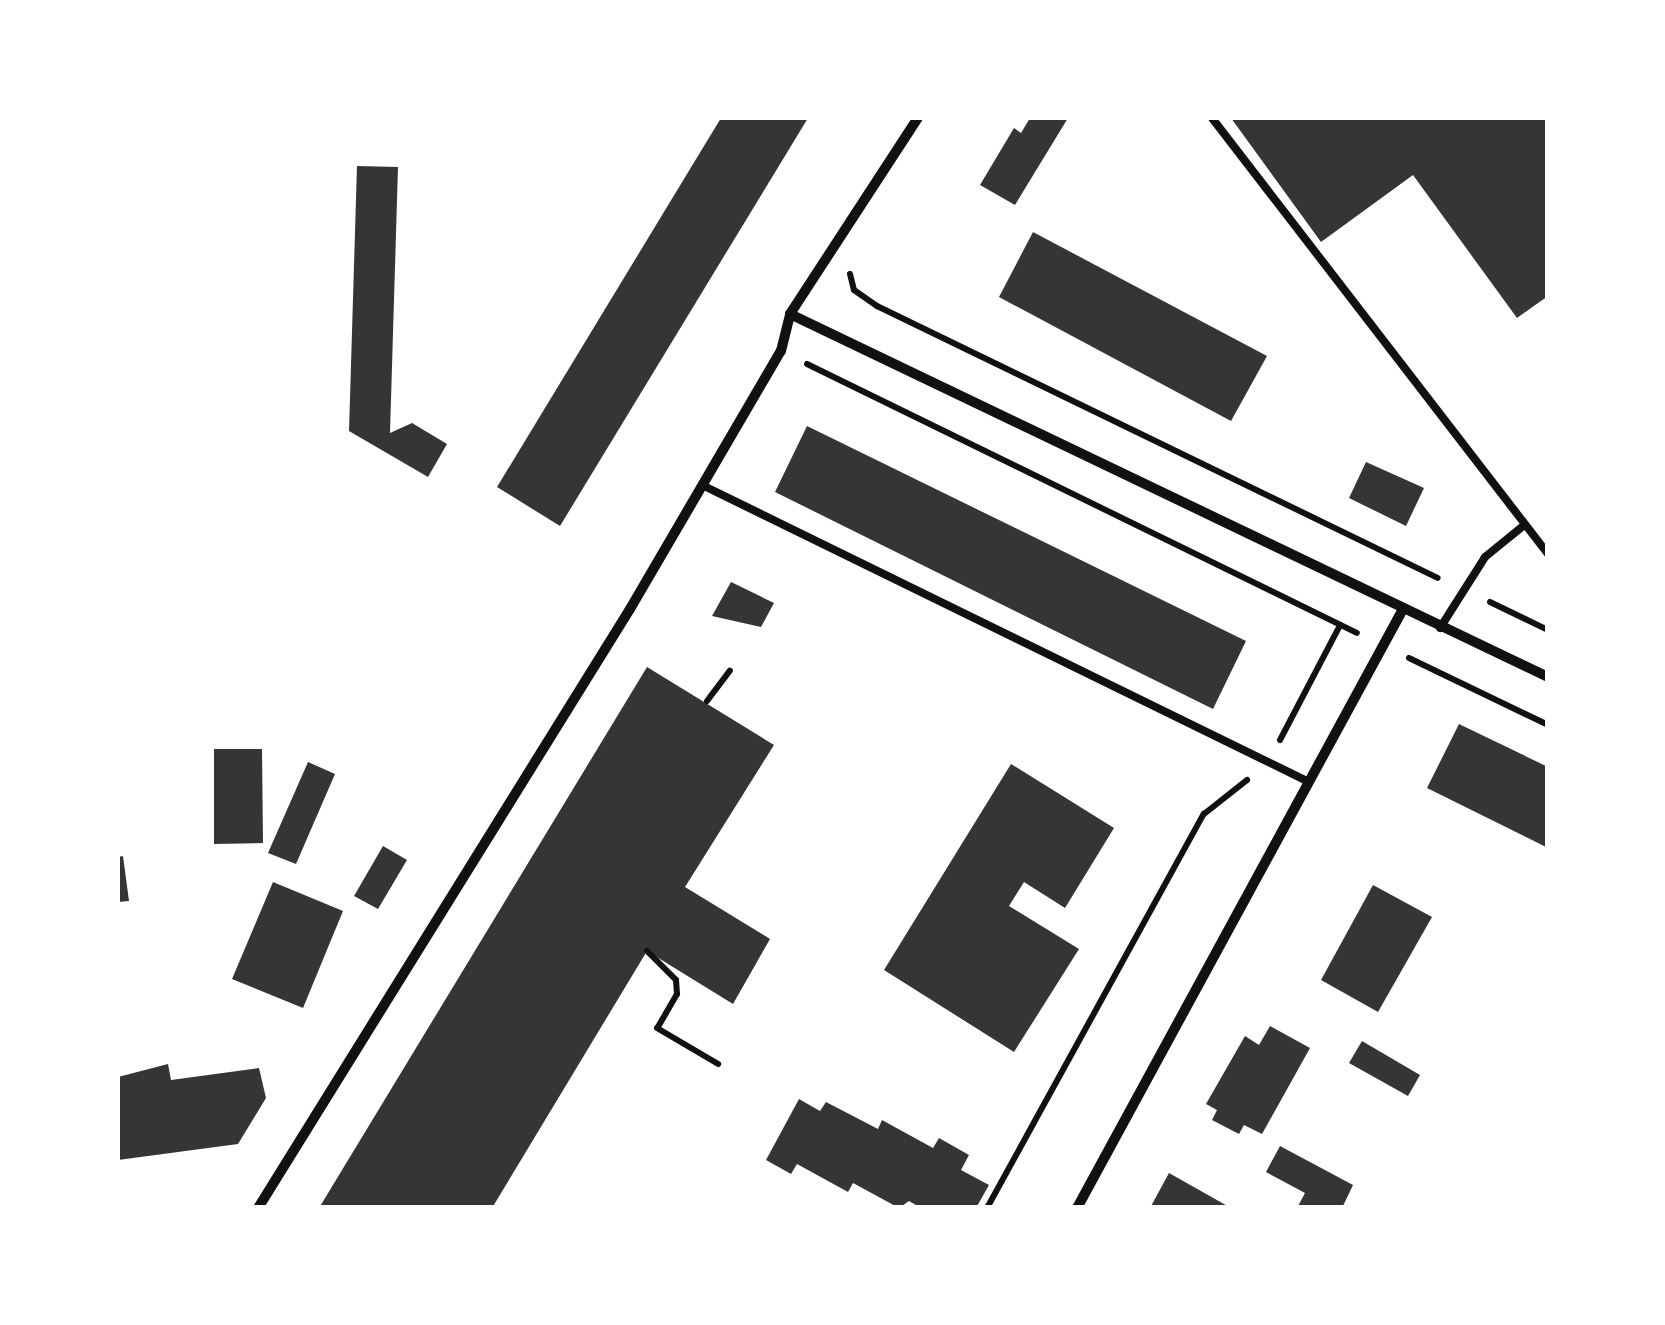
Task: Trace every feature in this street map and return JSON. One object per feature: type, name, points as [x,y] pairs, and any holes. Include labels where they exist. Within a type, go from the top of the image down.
[{"type":"street","points":[[258,1208],[702,485],[781,351],[790,314],[918,118]]},
{"type":"street","points":[[790,314],[1402,611],[1548,677]]},
{"type":"street","points":[[1077,1208],[1402,611]]},
{"type":"lane","points":[[1212,118],[1548,554]]},
{"type":"lane","points":[[702,485],[1309,782]]},
{"type":"lane","points":[[1440,628],[1485,557],[1523,526]]},
{"type":"path","points":[[848,264],[854,290],[876,306],[1548,630]]},
{"type":"path","points":[[781,351],[1548,726]]},
{"type":"path","points":[[988,1208],[1204,814],[1269,762],[1340,624]]},
{"type":"path","points":[[707,700],[730,671]]},
{"type":"path","points":[[647,951],[676,980],[677,994],[657,1028],[718,1064]]},
{"type":"building","points":[[721,118],[808,118],[560,526],[497,487]]},
{"type":"building","points":[[1030,118],[1068,118],[1015,205],[980,185],[1014,128],[1021,133]]},
{"type":"building","points":[[1231,118],[1548,118],[1548,296],[1517,318],[1413,175],[1321,242]]},
{"type":"building","points":[[357,166],[398,167],[390,433],[412,423],[447,444],[428,477],[349,431]]},
{"type":"building","points":[[1033,232],[1267,356],[1231,421],[999,297]]},
{"type":"building","points":[[807,426],[1246,641],[1213,709],[775,492]]},
{"type":"building","points":[[1366,462],[1424,488],[1406,526],[1349,498]]},
{"type":"building","points":[[731,582],[774,603],[761,627],[712,616]]},
{"type":"building","points":[[647,667],[774,745],[685,887],[770,939],[733,1004],[647,951],[492,1208],[319,1208]]},
{"type":"building","points":[[1459,724],[1548,767],[1548,848],[1427,788]]},
{"type":"building","points":[[214,749],[262,749],[263,843],[214,844]]},
{"type":"building","points":[[308,762],[335,774],[296,864],[268,853]]},
{"type":"building","points":[[1011,764],[1114,828],[1065,908],[1024,882],[1009,906],[1079,949],[1014,1052],[884,970]]},
{"type":"building","points":[[383,846],[407,860],[378,909],[354,896]]},
{"type":"building","points":[[123,856],[129,901],[118,902],[118,857]]},
{"type":"building","points":[[273,882],[343,911],[303,1008],[232,979]]},
{"type":"building","points":[[1373,885],[1432,917],[1378,1012],[1321,980]]},
{"type":"building","points":[[1270,1026],[1310,1048],[1262,1134],[1244,1125],[1239,1134],[1212,1120],[1217,1110],[1206,1104],[1245,1036],[1259,1045]]},
{"type":"building","points":[[1362,1041],[1420,1075],[1408,1096],[1349,1063]]},
{"type":"building","points":[[168,1064],[171,1080],[259,1068],[266,1098],[238,1144],[118,1160],[118,1077]]},
{"type":"building","points":[[799,1099],[820,1111],[826,1102],[878,1129],[882,1120],[933,1148],[939,1138],[969,1155],[961,1170],[989,1185],[976,1208],[921,1208],[909,1201],[899,1208],[853,1183],[848,1192],[797,1164],[791,1174],[766,1160]]},
{"type":"building","points":[[1280,1146],[1353,1185],[1342,1208],[1297,1208],[1305,1193],[1266,1172]]},
{"type":"building","points":[[1169,1173],[1231,1208],[1150,1208]]}]
